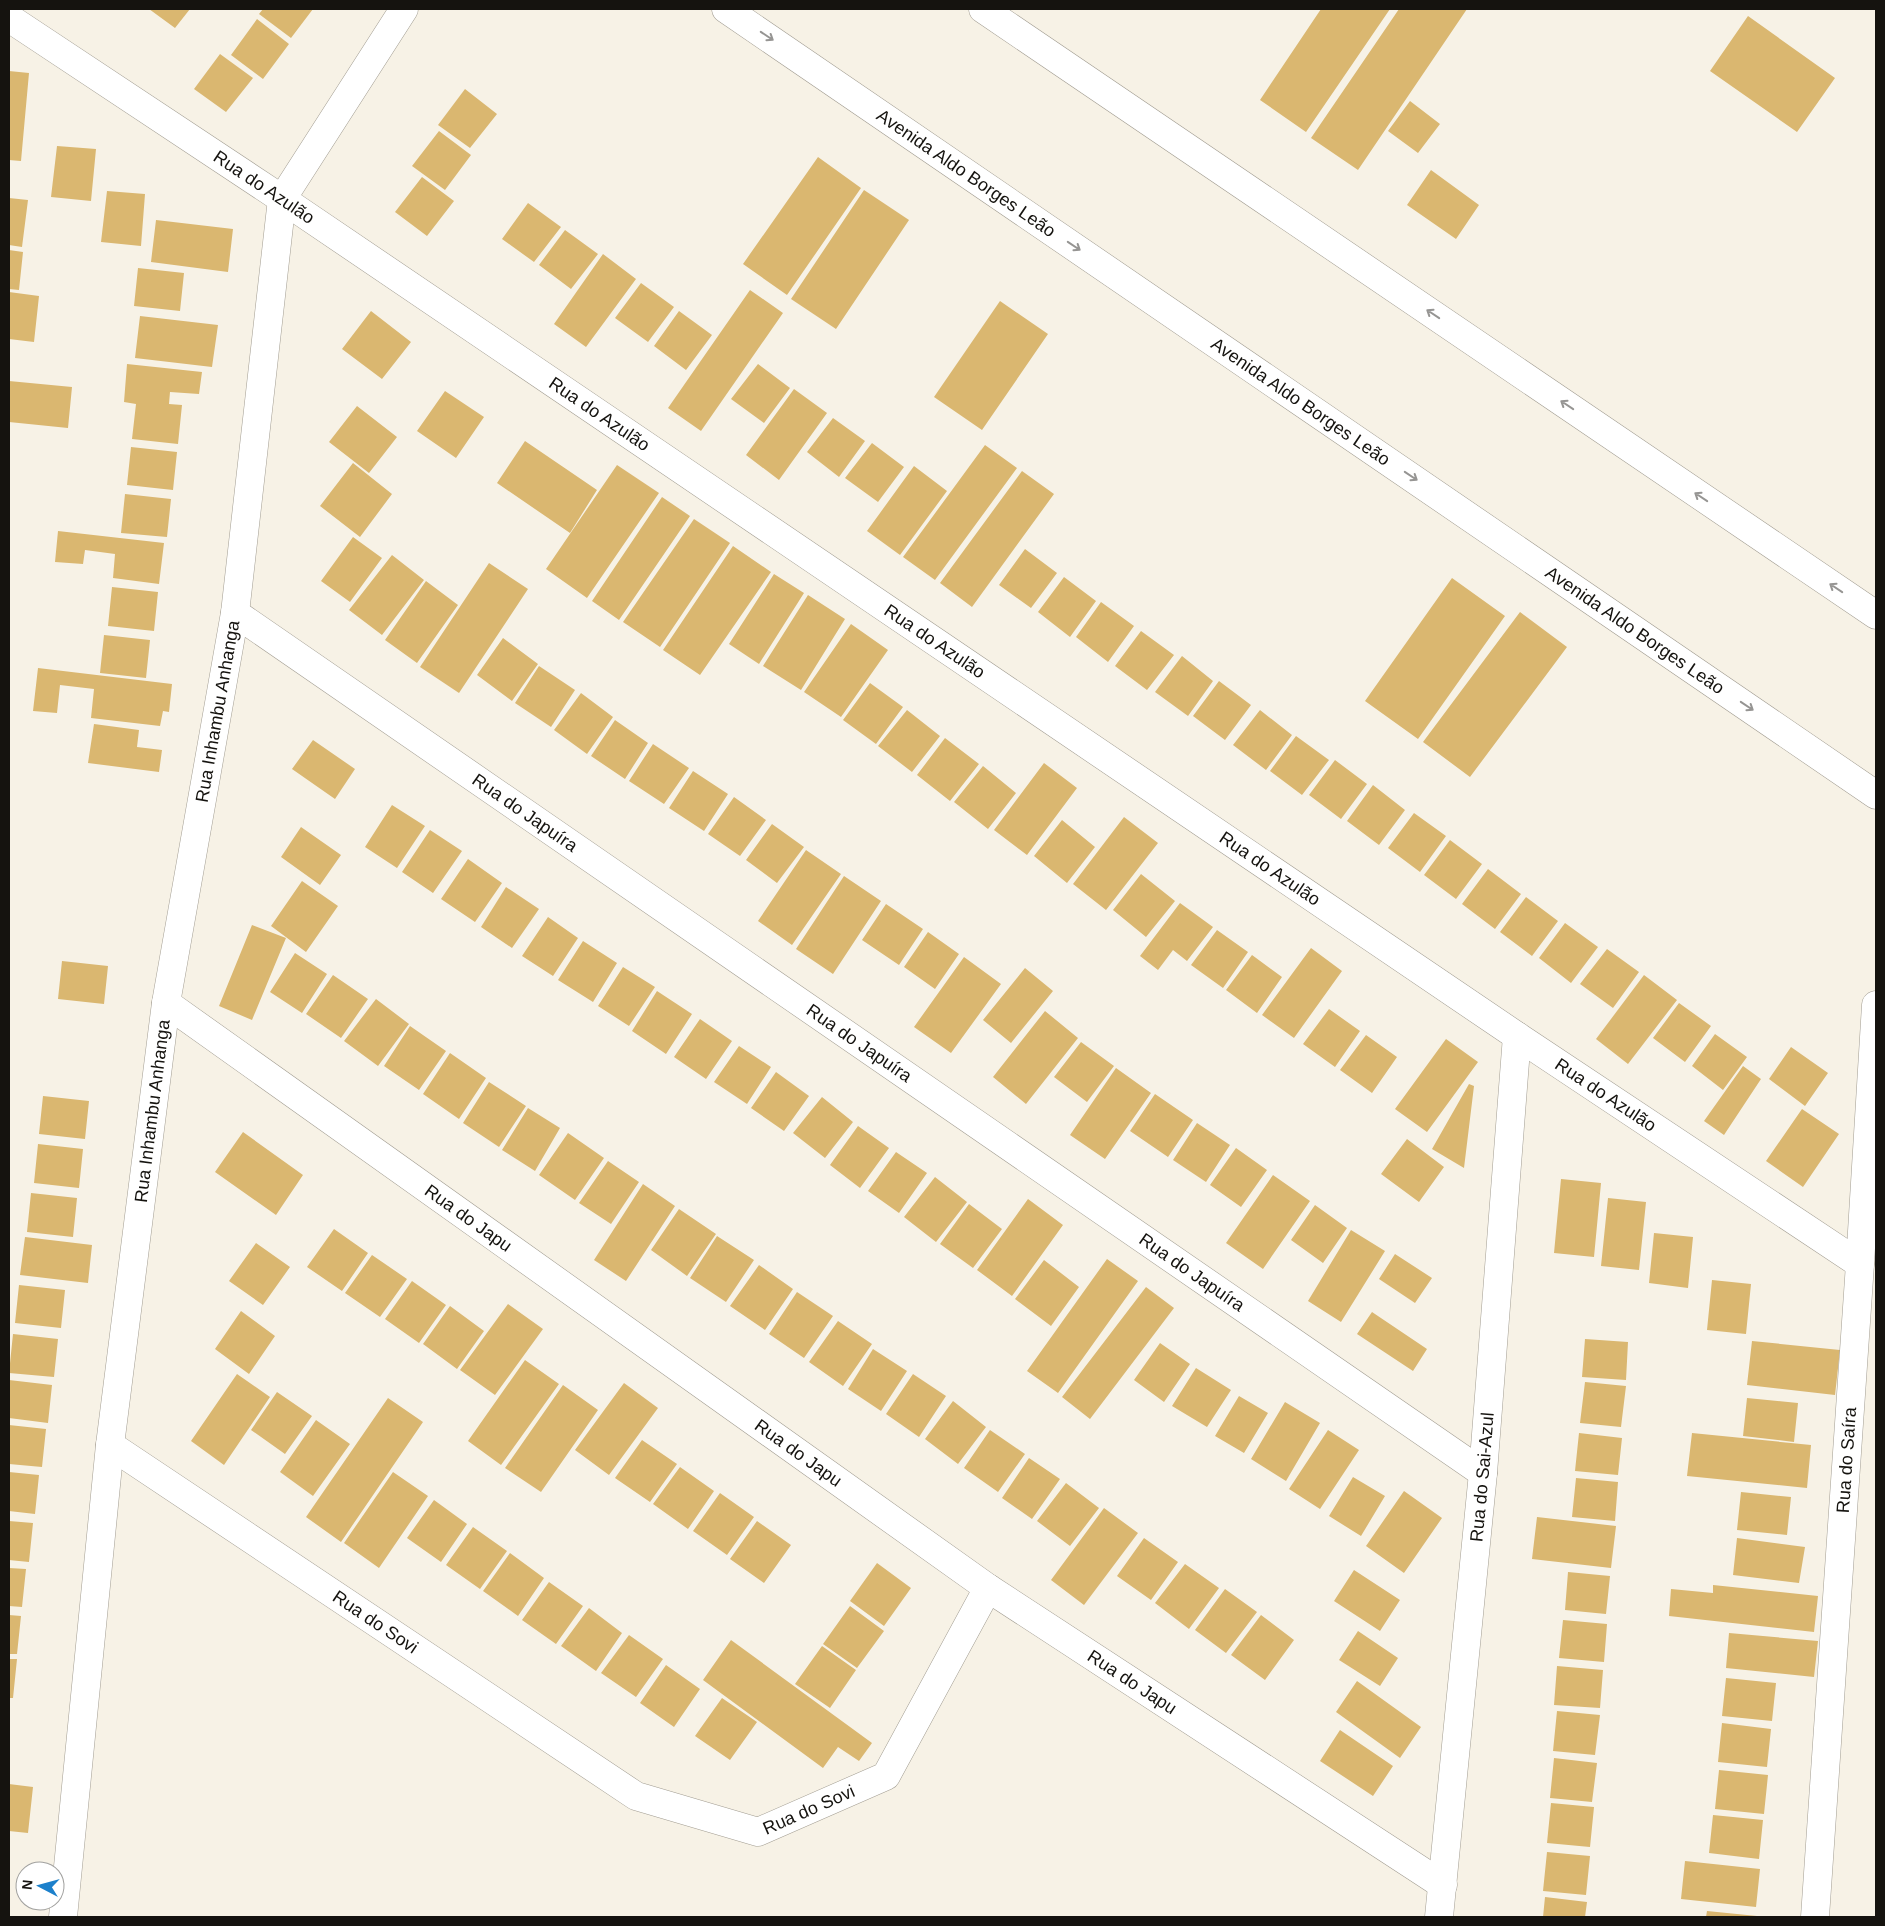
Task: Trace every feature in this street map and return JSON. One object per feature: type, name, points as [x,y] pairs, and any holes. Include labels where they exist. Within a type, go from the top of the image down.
[{"type":"street","name":"Rua Inhambu Anhanga","points":[[110,1445],[166,1003],[235,613],[282,199],[404,9]]},
{"type":"street","name":"Avenida Aldo Borges Leão","points":[[726,9],[1876,795]]},
{"type":"street","points":[[983,9],[1876,615]]},
{"type":"street","name":"Rua do Azulão","points":[[9,18],[282,199],[1518,1036],[1860,1264]]},
{"type":"street","name":"Rua do Japuíra","points":[[235,613],[1483,1473]]},
{"type":"street","name":"Rua do Japu","points":[[166,1003],[988,1588],[1443,1885]]},
{"type":"street","name":"Rua do Saíra","points":[[1815,1917],[1876,1005]]},
{"type":"street","name":"Rua do Sai-Azul","points":[[1439,1917],[1483,1473],[1518,1036]]},
{"type":"street","points":[[63,1917],[110,1445]]},
{"type":"street","name":"Rua do Sovi","points":[[110,1445],[636,1796],[758,1832],[886,1776],[988,1588]]},
{"type":"building","points":[[149,9],[190,9],[175,28]]},
{"type":"building","points":[[263,9],[313,9],[291,38],[259,14]]},
{"type":"building","points":[[1321,9],[1390,9],[1306,132],[1260,100]]},
{"type":"building","points":[[1399,9],[1467,9],[1358,170],[1311,138]]},
{"type":"building","points":[[1748,16],[1835,78],[1797,132],[1710,71]]},
{"type":"building","points":[[257,19],[289,44],[263,79],[231,55]]},
{"type":"building","points":[[220,54],[253,78],[226,112],[194,89]]},
{"type":"building","points":[[9,71],[29,73],[21,161],[9,160]]},
{"type":"building","points":[[465,89],[497,114],[470,148],[438,125]]},
{"type":"building","points":[[1410,101],[1440,124],[1418,153],[1388,131]]},
{"type":"building","points":[[439,131],[471,155],[445,190],[412,166]]},
{"type":"building","points":[[57,146],[96,149],[91,201],[51,197]]},
{"type":"building","points":[[818,157],[861,188],[787,295],[743,264]]},
{"type":"building","points":[[1431,170],[1479,205],[1456,239],[1407,205]]},
{"type":"building","points":[[422,177],[454,201],[427,236],[395,212]]},
{"type":"building","points":[[864,190],[909,220],[836,329],[791,299]]},
{"type":"building","points":[[107,191],[145,194],[141,246],[101,242]]},
{"type":"building","points":[[9,198],[28,200],[22,247],[9,245]]},
{"type":"building","points":[[528,203],[561,227],[534,262],[502,239]]},
{"type":"building","points":[[156,220],[233,229],[228,272],[151,262]]},
{"type":"building","points":[[565,230],[598,254],[571,289],[539,265]]},
{"type":"building","points":[[9,250],[23,252],[19,290],[9,289]]},
{"type":"building","points":[[603,254],[636,279],[586,347],[554,324]]},
{"type":"building","points":[[138,268],[184,273],[180,311],[134,306]]},
{"type":"building","points":[[641,283],[674,307],[648,342],[615,318]]},
{"type":"building","points":[[750,290],[783,313],[701,431],[668,408]]},
{"type":"building","points":[[9,292],[39,296],[34,342],[9,339]]},
{"type":"building","points":[[1000,301],[1048,334],[982,430],[934,397]]},
{"type":"building","points":[[371,311],[411,342],[382,379],[342,349]]},
{"type":"building","points":[[679,311],[712,335],[686,370],[654,346]]},
{"type":"building","points":[[140,316],[218,325],[212,367],[135,358]]},
{"type":"building","points":[[127,364],[202,372],[199,394],[170,392],[169,404],[182,405],[178,444],[132,439],[136,404],[124,402]]},
{"type":"building","points":[[758,364],[790,388],[764,423],[731,399]]},
{"type":"building","points":[[9,381],[72,387],[68,428],[9,422]]},
{"type":"building","points":[[794,389],[827,413],[779,480],[746,455]]},
{"type":"building","points":[[445,391],[484,417],[456,458],[417,431]]},
{"type":"building","points":[[357,406],[397,437],[369,473],[329,442]]},
{"type":"building","points":[[833,418],[865,441],[839,477],[807,452]]},
{"type":"building","points":[[525,441],[597,490],[570,533],[497,483]]},
{"type":"building","points":[[872,443],[904,467],[878,502],[845,478]]},
{"type":"building","points":[[985,445],[1017,468],[935,580],[903,557]]},
{"type":"building","points":[[131,447],[177,452],[173,490],[127,485]]},
{"type":"building","points":[[353,463],[392,494],[360,537],[320,506]]},
{"type":"building","points":[[617,465],[659,493],[587,598],[546,569]]},
{"type":"building","points":[[914,466],[947,491],[900,555],[867,531]]},
{"type":"building","points":[[1022,471],[1054,494],[972,607],[940,583]]},
{"type":"building","points":[[125,494],[171,499],[167,537],[121,533]]},
{"type":"building","points":[[662,497],[690,516],[619,620],[592,601]]},
{"type":"building","points":[[694,519],[730,543],[660,647],[623,622]]},
{"type":"building","points":[[58,531],[164,543],[159,584],[113,578],[115,554],[85,550],[83,564],[55,562]]},
{"type":"building","points":[[353,537],[382,558],[350,602],[321,581]]},
{"type":"building","points":[[733,546],[771,572],[700,675],[663,650]]},
{"type":"building","points":[[1025,549],[1057,573],[1031,608],[999,585]]},
{"type":"building","points":[[392,555],[424,580],[382,635],[349,610]]},
{"type":"building","points":[[489,563],[528,589],[459,693],[420,667]]},
{"type":"building","points":[[774,574],[804,593],[759,664],[729,644]]},
{"type":"building","points":[[1064,577],[1096,601],[1070,637],[1038,612]]},
{"type":"building","points":[[1452,578],[1505,616],[1418,739],[1365,701]]},
{"type":"building","points":[[426,581],[458,605],[417,663],[385,640]]},
{"type":"building","points":[[112,587],[158,592],[154,631],[108,626]]},
{"type":"building","points":[[808,595],[845,619],[801,690],[763,666]]},
{"type":"building","points":[[1101,602],[1134,626],[1108,662],[1076,637]]},
{"type":"building","points":[[1520,612],[1567,647],[1470,777],[1423,742]]},
{"type":"building","points":[[851,624],[888,650],[841,717],[804,692]]},
{"type":"building","points":[[1141,631],[1174,655],[1147,690],[1115,666]]},
{"type":"building","points":[[104,635],[150,640],[146,678],[100,673]]},
{"type":"building","points":[[503,638],[538,664],[512,701],[477,675]]},
{"type":"building","points":[[1182,656],[1213,681],[1188,716],[1155,692]]},
{"type":"building","points":[[539,666],[575,690],[551,727],[515,703]]},
{"type":"building","points":[[38,668],[172,684],[169,712],[163,711],[160,726],[91,718],[94,689],[60,685],[57,713],[33,711]]},
{"type":"building","points":[[1219,681],[1251,705],[1225,740],[1193,716]]},
{"type":"building","points":[[870,683],[903,707],[876,744],[843,720]]},
{"type":"building","points":[[581,693],[613,717],[587,754],[554,730]]},
{"type":"building","points":[[907,710],[940,736],[912,772],[878,746]]},
{"type":"building","points":[[1260,710],[1292,735],[1266,770],[1233,745]]},
{"type":"building","points":[[615,720],[648,743],[625,779],[591,756]]},
{"type":"building","points":[[94,724],[139,730],[137,747],[162,750],[159,772],[88,763]]},
{"type":"building","points":[[1296,736],[1329,760],[1302,795],[1270,771]]},
{"type":"building","points":[[945,738],[979,764],[950,801],[917,775]]},
{"type":"building","points":[[313,740],[355,769],[335,799],[292,769]]},
{"type":"building","points":[[653,744],[689,768],[664,804],[629,781]]},
{"type":"building","points":[[1335,760],[1367,784],[1341,819],[1309,795]]},
{"type":"building","points":[[1044,763],[1077,788],[1027,855],[994,830]]},
{"type":"building","points":[[983,766],[1016,793],[988,829],[954,802]]},
{"type":"building","points":[[693,771],[728,794],[704,831],[669,808]]},
{"type":"building","points":[[1373,785],[1405,810],[1379,845],[1347,821]]},
{"type":"building","points":[[734,797],[766,820],[740,856],[708,834]]},
{"type":"building","points":[[392,805],[425,826],[397,868],[365,847]]},
{"type":"building","points":[[1414,813],[1446,836],[1420,872],[1388,848]]},
{"type":"building","points":[[1124,817],[1158,843],[1106,910],[1073,884]]},
{"type":"building","points":[[1062,820],[1095,847],[1067,883],[1034,856]]},
{"type":"building","points":[[772,824],[804,847],[777,883],[746,860]]},
{"type":"building","points":[[301,827],[341,855],[320,885],[281,857]]},
{"type":"building","points":[[430,830],[462,851],[433,893],[402,872]]},
{"type":"building","points":[[1450,840],[1482,864],[1456,899],[1424,875]]},
{"type":"building","points":[[806,850],[841,874],[792,945],[758,921]]},
{"type":"building","points":[[468,859],[502,883],[475,922],[441,899]]},
{"type":"building","points":[[1488,869],[1521,894],[1495,929],[1462,904]]},
{"type":"building","points":[[1141,874],[1175,901],[1146,937],[1113,910]]},
{"type":"building","points":[[844,876],[881,901],[833,974],[796,949]]},
{"type":"building","points":[[302,881],[338,906],[306,952],[271,926]]},
{"type":"building","points":[[506,887],[539,909],[512,948],[481,927]]},
{"type":"building","points":[[1526,897],[1558,921],[1532,956],[1500,932]]},
{"type":"building","points":[[1180,903],[1213,927],[1187,961],[1173,950],[1158,970],[1140,956]]},
{"type":"building","points":[[886,904],[923,929],[899,965],[862,940]]},
{"type":"building","points":[[548,917],[578,938],[553,976],[522,956]]},
{"type":"building","points":[[1565,923],[1598,947],[1571,983],[1539,958]]},
{"type":"building","points":[[252,925],[286,938],[252,1020],[219,1006]]},
{"type":"building","points":[[1217,930],[1248,952],[1223,988],[1191,965]]},
{"type":"building","points":[[928,932],[959,954],[935,989],[904,967]]},
{"type":"building","points":[[583,941],[617,963],[593,1002],[558,980]]},
{"type":"building","points":[[1311,948],[1342,971],[1294,1038],[1262,1015]]},
{"type":"building","points":[[1607,949],[1639,972],[1613,1008],[1580,984]]},
{"type":"building","points":[[295,953],[327,974],[302,1013],[270,992]]},
{"type":"building","points":[[1252,955],[1282,977],[1257,1013],[1226,990]]},
{"type":"building","points":[[964,957],[1001,984],[951,1053],[914,1027]]},
{"type":"building","points":[[62,961],[108,966],[104,1004],[58,999]]},
{"type":"building","points":[[623,967],[655,987],[629,1026],[598,1006]]},
{"type":"building","points":[[1025,968],[1053,991],[1011,1043],[983,1020]]},
{"type":"building","points":[[333,975],[368,999],[341,1038],[306,1014]]},
{"type":"building","points":[[1644,975],[1677,1000],[1628,1064],[1596,1039]]},
{"type":"building","points":[[657,991],[692,1014],[666,1054],[632,1031]]},
{"type":"building","points":[[376,999],[409,1024],[378,1066],[344,1041]]},
{"type":"building","points":[[1679,1003],[1711,1026],[1685,1062],[1653,1038]]},
{"type":"building","points":[[1329,1009],[1360,1031],[1335,1067],[1303,1044]]},
{"type":"building","points":[[1045,1011],[1078,1038],[1026,1104],[993,1077]]},
{"type":"building","points":[[700,1019],[732,1041],[706,1079],[674,1057]]},
{"type":"building","points":[[410,1026],[446,1051],[419,1090],[384,1066]]},
{"type":"building","points":[[1715,1034],[1747,1057],[1723,1090],[1692,1066]]},
{"type":"building","points":[[1366,1035],[1397,1057],[1372,1093],[1340,1070]]},
{"type":"building","points":[[1446,1039],[1478,1062],[1427,1132],[1395,1109]]},
{"type":"building","points":[[1081,1042],[1114,1066],[1087,1102],[1054,1077]]},
{"type":"building","points":[[739,1046],[771,1067],[747,1104],[714,1082]]},
{"type":"building","points":[[1791,1047],[1828,1073],[1805,1106],[1769,1079]]},
{"type":"building","points":[[450,1053],[486,1078],[459,1119],[423,1094]]},
{"type":"building","points":[[1743,1066],[1761,1079],[1724,1135],[1704,1121]]},
{"type":"building","points":[[1116,1068],[1151,1093],[1105,1159],[1070,1135]]},
{"type":"building","points":[[776,1072],[809,1096],[784,1131],[751,1108]]},
{"type":"building","points":[[489,1082],[526,1106],[499,1147],[463,1123]]},
{"type":"building","points":[[1469,1084],[1474,1086],[1464,1168],[1432,1149]]},
{"type":"building","points":[[1155,1094],[1193,1120],[1168,1157],[1130,1131]]},
{"type":"building","points":[[43,1096],[89,1101],[85,1139],[39,1134]]},
{"type":"building","points":[[822,1097],[853,1122],[825,1158],[793,1133]]},
{"type":"building","points":[[528,1108],[560,1128],[535,1171],[502,1150]]},
{"type":"building","points":[[1802,1109],[1839,1134],[1803,1187],[1766,1161]]},
{"type":"building","points":[[1197,1123],[1230,1145],[1206,1182],[1173,1160]]},
{"type":"building","points":[[858,1126],[889,1148],[860,1188],[830,1165]]},
{"type":"building","points":[[243,1132],[303,1175],[276,1215],[215,1172]]},
{"type":"building","points":[[568,1133],[604,1158],[575,1200],[539,1175]]},
{"type":"building","points":[[1407,1139],[1444,1167],[1419,1202],[1381,1174]]},
{"type":"building","points":[[38,1144],[83,1149],[79,1188],[34,1183]]},
{"type":"building","points":[[1236,1148],[1267,1170],[1241,1207],[1210,1185]]},
{"type":"building","points":[[896,1152],[927,1173],[899,1213],[868,1191]]},
{"type":"building","points":[[608,1161],[639,1182],[611,1224],[579,1203]]},
{"type":"building","points":[[1273,1175],[1310,1201],[1263,1269],[1226,1243]]},
{"type":"building","points":[[935,1177],[967,1202],[936,1242],[904,1217]]},
{"type":"building","points":[[1561,1179],[1601,1183],[1594,1257],[1554,1253]]},
{"type":"building","points":[[643,1184],[675,1206],[626,1281],[594,1260]]},
{"type":"building","points":[[31,1193],[77,1198],[73,1237],[27,1232]]},
{"type":"building","points":[[1608,1198],[1646,1202],[1639,1270],[1601,1266]]},
{"type":"building","points":[[1028,1199],[1063,1225],[1012,1296],[977,1270]]},
{"type":"building","points":[[969,1204],[1002,1229],[973,1268],[940,1244]]},
{"type":"building","points":[[1315,1205],[1347,1228],[1323,1263],[1291,1240]]},
{"type":"building","points":[[679,1209],[716,1234],[687,1276],[651,1250]]},
{"type":"building","points":[[334,1229],[368,1253],[342,1291],[307,1267]]},
{"type":"building","points":[[1351,1230],[1385,1251],[1341,1322],[1308,1301]]},
{"type":"building","points":[[1654,1233],[1693,1237],[1688,1288],[1649,1283]]},
{"type":"building","points":[[717,1236],[754,1260],[726,1302],[690,1278]]},
{"type":"building","points":[[25,1237],[92,1245],[88,1283],[20,1275]]},
{"type":"building","points":[[256,1243],[290,1267],[263,1305],[229,1281]]},
{"type":"building","points":[[1395,1254],[1432,1278],[1415,1303],[1379,1279]]},
{"type":"building","points":[[372,1255],[407,1279],[380,1317],[345,1293]]},
{"type":"building","points":[[1107,1259],[1138,1281],[1058,1393],[1027,1371]]},
{"type":"building","points":[[1044,1260],[1079,1287],[1051,1326],[1015,1299]]},
{"type":"building","points":[[759,1265],[793,1289],[765,1330],[730,1306]]},
{"type":"building","points":[[1712,1280],[1751,1284],[1746,1334],[1707,1330]]},
{"type":"building","points":[[412,1281],[446,1305],[419,1343],[385,1319]]},
{"type":"building","points":[[19,1285],[65,1290],[61,1328],[15,1323]]},
{"type":"building","points":[[1146,1287],[1174,1308],[1090,1419],[1062,1397]]},
{"type":"building","points":[[797,1292],[833,1316],[804,1358],[769,1334]]},
{"type":"building","points":[[508,1304],[543,1329],[495,1395],[460,1370]]},
{"type":"building","points":[[450,1306],[484,1331],[457,1369],[423,1344]]},
{"type":"building","points":[[241,1311],[275,1336],[249,1374],[215,1349]]},
{"type":"building","points":[[1372,1312],[1427,1349],[1413,1371],[1357,1334]]},
{"type":"building","points":[[838,1321],[872,1344],[843,1386],[809,1362]]},
{"type":"building","points":[[13,1334],[58,1339],[54,1377],[9,1373]]},
{"type":"building","points":[[1585,1339],[1628,1342],[1626,1380],[1582,1377]]},
{"type":"building","points":[[1752,1341],[1840,1350],[1835,1395],[1747,1385]]},
{"type":"building","points":[[1160,1343],[1190,1364],[1164,1402],[1134,1380]]},
{"type":"building","points":[[873,1349],[907,1371],[881,1411],[848,1389]]},
{"type":"building","points":[[525,1360],[559,1384],[501,1465],[468,1441]]},
{"type":"building","points":[[1196,1368],[1231,1390],[1207,1427],[1172,1406]]},
{"type":"building","points":[[237,1374],[270,1397],[224,1465],[191,1441]]},
{"type":"building","points":[[913,1374],[946,1396],[919,1437],[886,1414]]},
{"type":"building","points":[[9,1380],[52,1385],[48,1423],[9,1418]]},
{"type":"building","points":[[1585,1382],[1626,1386],[1621,1427],[1580,1423]]},
{"type":"building","points":[[624,1383],[658,1408],[609,1475],[575,1450]]},
{"type":"building","points":[[563,1385],[598,1410],[541,1492],[505,1468]]},
{"type":"building","points":[[277,1392],[312,1416],[285,1454],[251,1430]]},
{"type":"building","points":[[1239,1396],[1268,1413],[1244,1453],[1215,1436]]},
{"type":"building","points":[[388,1398],[423,1422],[341,1542],[306,1517]]},
{"type":"building","points":[[1747,1398],[1798,1403],[1794,1442],[1743,1436]]},
{"type":"building","points":[[953,1401],[986,1427],[958,1464],[925,1439]]},
{"type":"building","points":[[1285,1402],[1320,1423],[1286,1481],[1251,1459]]},
{"type":"building","points":[[316,1420],[350,1444],[313,1496],[280,1472]]},
{"type":"building","points":[[9,1425],[46,1429],[42,1467],[9,1464]]},
{"type":"building","points":[[990,1430],[1025,1454],[998,1492],[964,1468]]},
{"type":"building","points":[[1328,1430],[1359,1450],[1320,1509],[1289,1489]]},
{"type":"building","points":[[1579,1433],[1622,1438],[1618,1475],[1575,1471]]},
{"type":"building","points":[[1692,1433],[1811,1445],[1807,1488],[1687,1476]]},
{"type":"building","points":[[642,1440],[677,1464],[650,1502],[615,1478]]},
{"type":"building","points":[[1029,1458],[1060,1479],[1032,1519],[1002,1498]]},
{"type":"building","points":[[680,1467],[714,1491],[688,1529],[653,1504]]},
{"type":"building","points":[[9,1472],[39,1475],[35,1514],[9,1511]]},
{"type":"building","points":[[393,1472],[428,1496],[379,1568],[344,1543]]},
{"type":"building","points":[[1353,1477],[1385,1496],[1361,1536],[1329,1516]]},
{"type":"building","points":[[1576,1478],[1618,1482],[1615,1521],[1572,1517]]},
{"type":"building","points":[[1066,1483],[1099,1508],[1070,1546],[1037,1521]]},
{"type":"building","points":[[1404,1491],[1442,1518],[1404,1573],[1366,1546]]},
{"type":"building","points":[[1741,1492],[1791,1497],[1787,1535],[1737,1530]]},
{"type":"building","points":[[720,1493],[754,1517],[727,1555],[693,1531]]},
{"type":"building","points":[[434,1500],[467,1524],[441,1562],[407,1538]]},
{"type":"building","points":[[1104,1508],[1138,1533],[1084,1605],[1051,1580]]},
{"type":"building","points":[[1537,1517],[1616,1526],[1611,1568],[1532,1559]]},
{"type":"building","points":[[9,1521],[33,1523],[29,1562],[9,1560]]},
{"type":"building","points":[[757,1521],[791,1545],[764,1583],[730,1559]]},
{"type":"building","points":[[473,1527],[507,1551],[480,1589],[446,1565]]},
{"type":"building","points":[[1144,1538],[1178,1562],[1151,1600],[1117,1576]]},
{"type":"building","points":[[1737,1538],[1805,1547],[1799,1583],[1733,1575]]},
{"type":"building","points":[[510,1553],[544,1578],[518,1616],[483,1591]]},
{"type":"building","points":[[877,1563],[911,1588],[884,1626],[850,1601]]},
{"type":"building","points":[[1185,1564],[1219,1588],[1189,1629],[1155,1603]]},
{"type":"building","points":[[9,1568],[26,1569],[22,1607],[9,1606]]},
{"type":"building","points":[[1354,1570],[1400,1600],[1380,1631],[1334,1601]]},
{"type":"building","points":[[1568,1572],[1610,1576],[1606,1614],[1565,1610]]},
{"type":"building","points":[[549,1582],[583,1606],[556,1644],[522,1620]]},
{"type":"building","points":[[1713,1585],[1818,1596],[1814,1632],[1669,1616],[1671,1589],[1713,1593]]},
{"type":"building","points":[[1225,1589],[1257,1612],[1226,1653],[1195,1630]]},
{"type":"building","points":[[850,1606],[884,1631],[857,1668],[823,1644]]},
{"type":"building","points":[[589,1608],[622,1633],[596,1671],[561,1646]]},
{"type":"building","points":[[9,1615],[21,1616],[17,1654],[9,1654]]},
{"type":"building","points":[[1261,1615],[1294,1640],[1265,1680],[1231,1655]]},
{"type":"building","points":[[1563,1620],[1607,1624],[1604,1662],[1559,1658]]},
{"type":"building","points":[[1358,1631],[1398,1658],[1380,1686],[1339,1660]]},
{"type":"building","points":[[1729,1633],[1818,1641],[1814,1677],[1726,1668]]},
{"type":"building","points":[[629,1635],[663,1659],[636,1697],[601,1673]]},
{"type":"building","points":[[731,1640],[872,1743],[859,1761],[838,1747],[823,1768],[703,1680]]},
{"type":"building","points":[[822,1646],[856,1670],[830,1708],[795,1684]]},
{"type":"building","points":[[9,1659],[17,1659],[13,1698],[9,1698]]},
{"type":"building","points":[[666,1665],[700,1689],[674,1727],[640,1703]]},
{"type":"building","points":[[1557,1666],[1603,1670],[1600,1708],[1554,1705]]},
{"type":"building","points":[[1726,1678],[1776,1683],[1772,1721],[1722,1716]]},
{"type":"building","points":[[1357,1681],[1421,1727],[1400,1758],[1336,1712]]},
{"type":"building","points":[[722,1698],[757,1722],[730,1760],[695,1736]]},
{"type":"building","points":[[1557,1711],[1600,1715],[1595,1755],[1553,1751]]},
{"type":"building","points":[[1722,1723],[1771,1729],[1767,1767],[1718,1762]]},
{"type":"building","points":[[1340,1730],[1393,1766],[1373,1796],[1320,1761]]},
{"type":"building","points":[[1554,1758],[1597,1763],[1592,1802],[1550,1798]]},
{"type":"building","points":[[1719,1770],[1768,1775],[1764,1814],[1715,1809]]},
{"type":"building","points":[[9,1784],[33,1787],[28,1833],[9,1831]]},
{"type":"building","points":[[1551,1803],[1594,1807],[1590,1847],[1547,1843]]},
{"type":"building","points":[[1713,1815],[1763,1820],[1759,1859],[1709,1853]]},
{"type":"building","points":[[1547,1852],[1590,1856],[1586,1895],[1543,1891]]},
{"type":"building","points":[[1685,1861],[1760,1869],[1756,1907],[1681,1899]]},
{"type":"building","points":[[1545,1897],[1587,1902],[1585,1917],[1543,1917]]},
{"type":"building","points":[[1707,1911],[1757,1916],[1757,1917],[1706,1917]]}]
